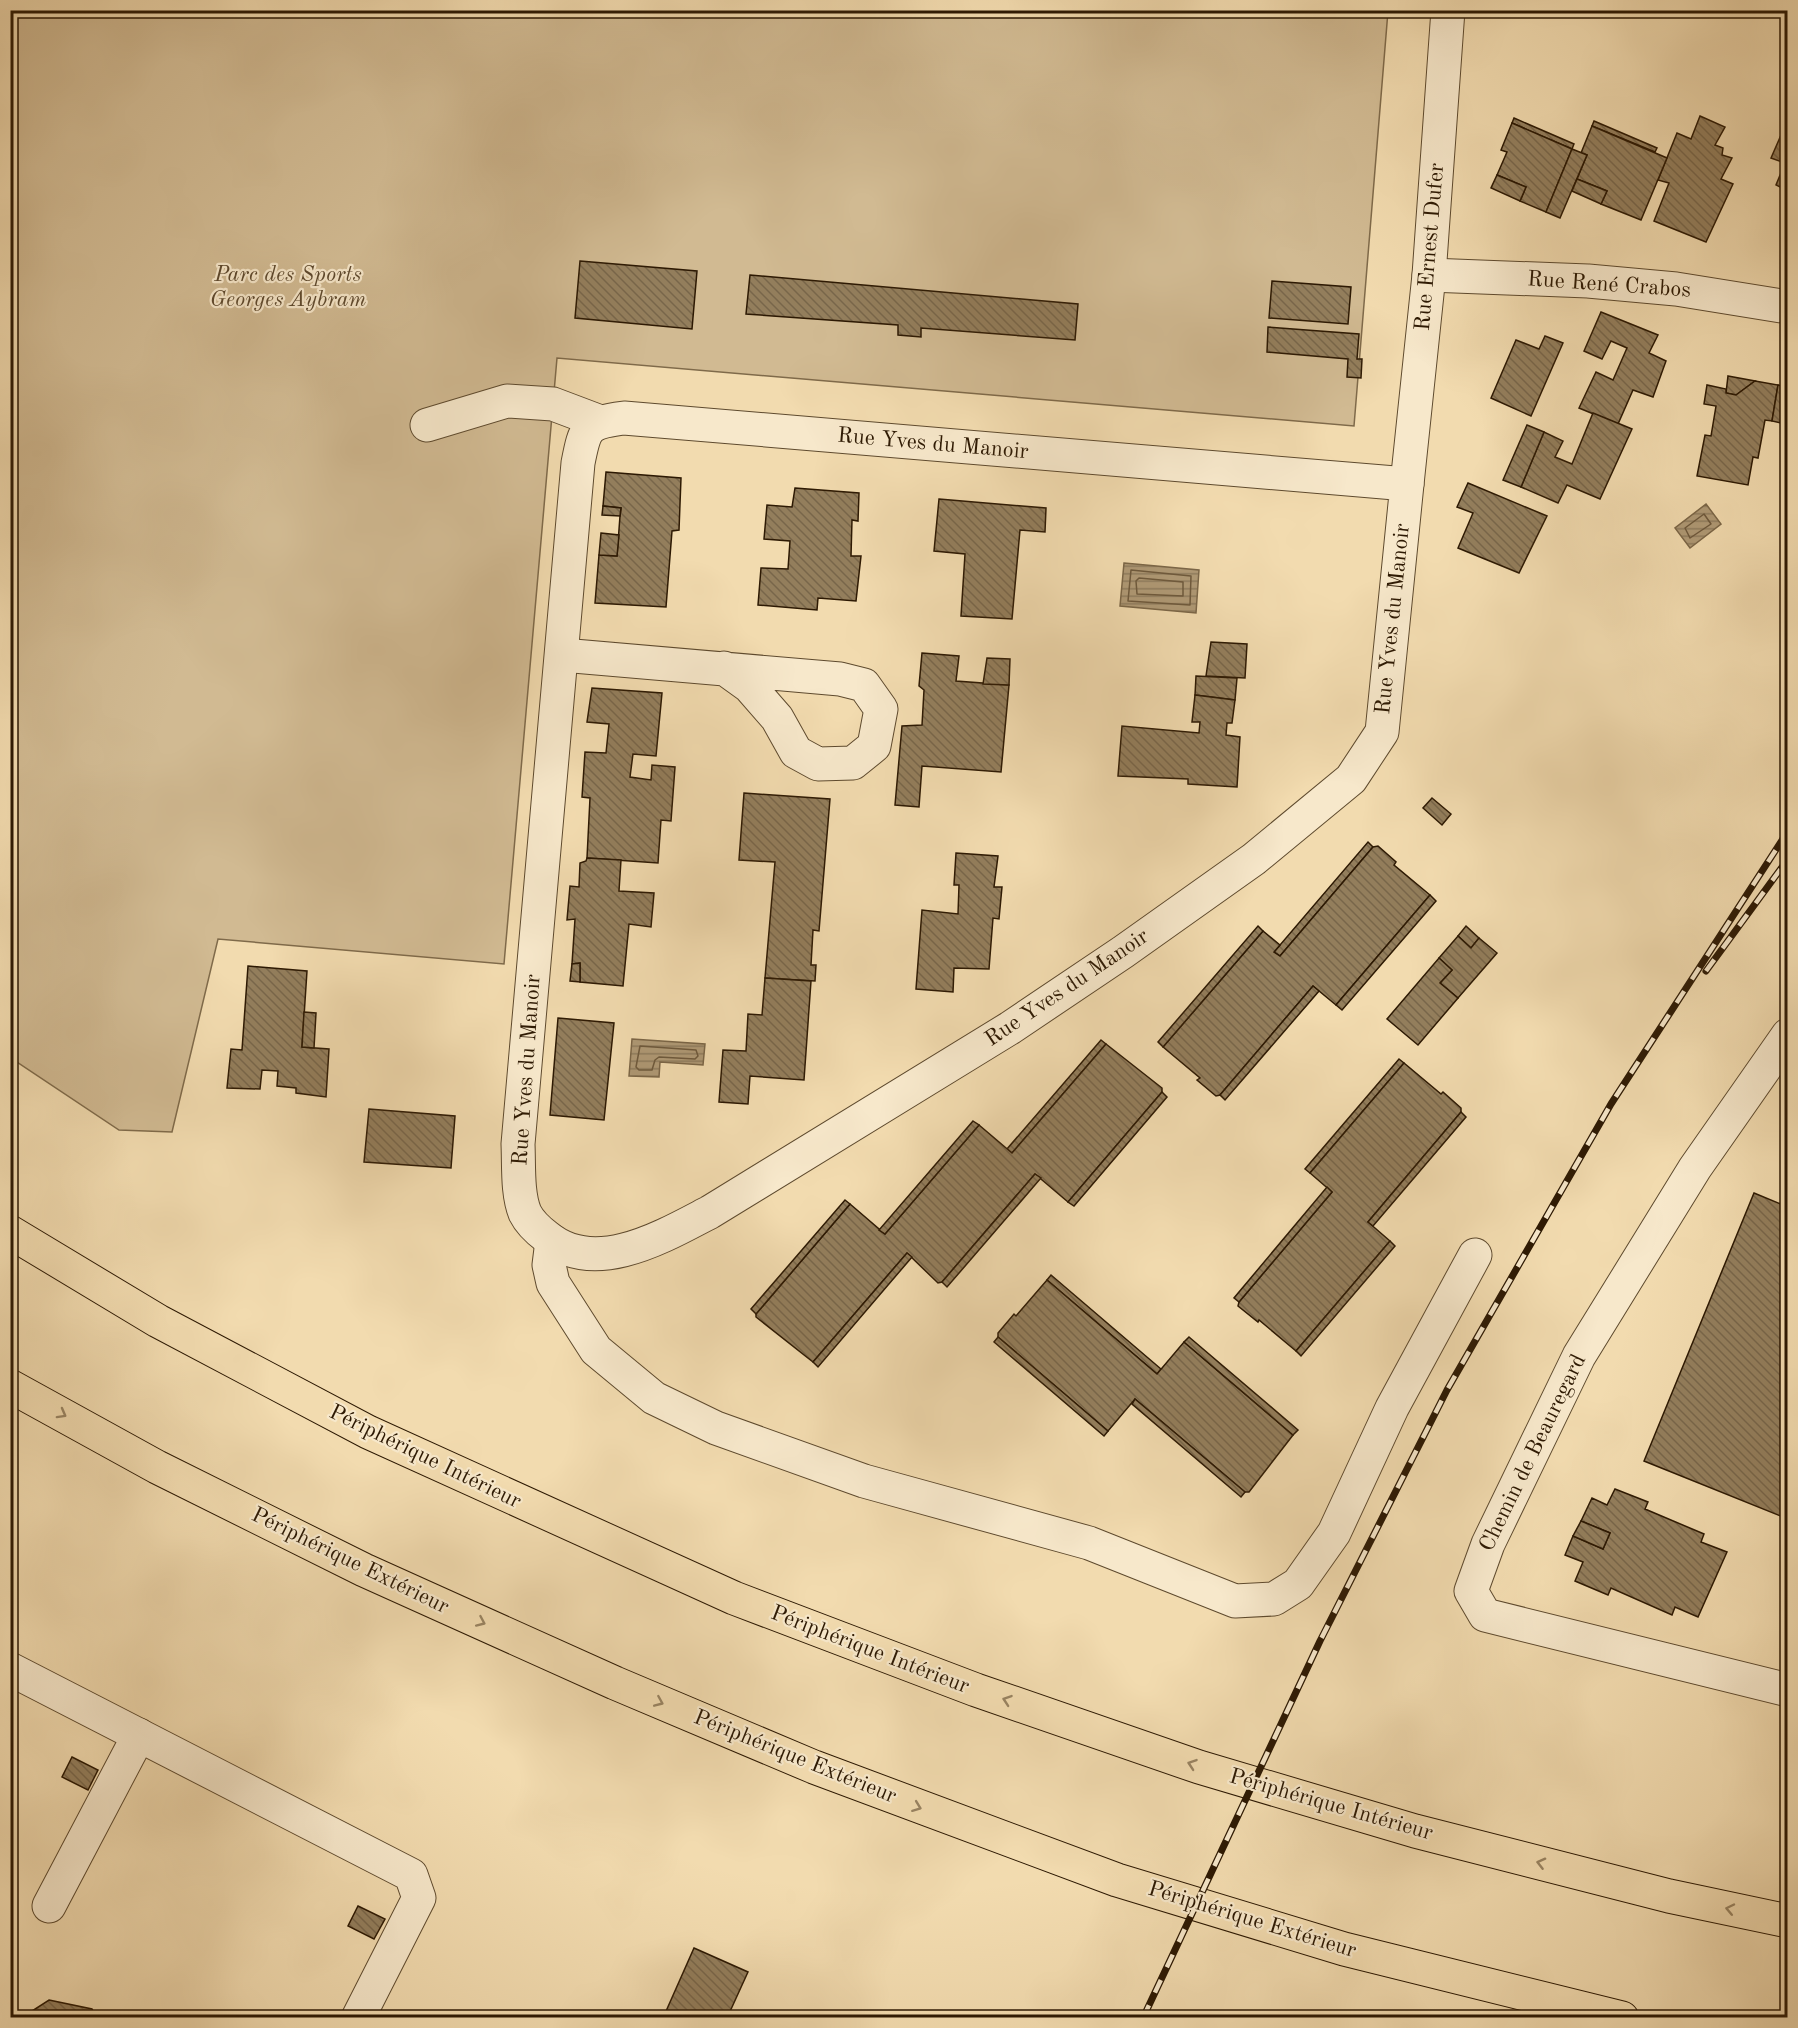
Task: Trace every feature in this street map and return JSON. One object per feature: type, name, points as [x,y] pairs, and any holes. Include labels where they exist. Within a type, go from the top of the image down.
[{"type":"highway","name":"Périphérique Intérieur","points":[[10,1232],[158,1321],[368,1432],[734,1598],[976,1690],[1210,1770],[1414,1831],[1669,1896],[1788,1921]]},
{"type":"highway","name":"Périphérique Extérieur","points":[[10,1386],[157,1467],[364,1570],[615,1683],[814,1767],[1118,1880],[1344,1949],[1622,2018]]},
{"type":"street","name":"Rue Ernest Dufer","points":[[1407,484],[1429,275],[1448,10]]},
{"type":"street","name":"Rue René Crabos","points":[[1429,275],[1588,281],[1676,288],[1788,307]]},
{"type":"street","points":[[427,425],[507,401],[553,404],[598,421]]},
{"type":"street","name":"Rue Yves du Manoir","points":[[624,418],[1407,484],[1382,732],[1351,779],[1254,859],[1010,1028],[711,1212],[659,1238],[588,1256],[552,1241],[526,1215],[520,1194],[518,1144],[578,463],[584,435],[598,421],[624,418]]},
{"type":"street","points":[[562,655],[724,668]]},
{"type":"street","name":"Chemin de Beauregard","points":[[1788,1035],[1695,1168],[1579,1356],[1488,1544],[1471,1591],[1485,1615],[1788,1690]]},
{"type":"street","points":[[552,1241],[549,1265],[554,1283],[596,1350],[654,1398],[717,1428],[864,1481],[1089,1543],[1235,1601],[1274,1599],[1298,1584],[1334,1533],[1392,1408],[1475,1255]]},
{"type":"street","points":[[10,1669],[411,1875],[419,1898],[358,2018]]},
{"type":"street","points":[[49,1906],[139,1736]]},
{"type":"green space","name":"Parc des Sports Georges Aybram","points":[[10,11],[1388,11],[1354,426],[557,358],[504,964],[218,939],[172,1132],[119,1130],[11,1058]]},
{"type":"water","points":[[1706,504],[1721,524],[1690,548],[1675,528]]},
{"type":"water","points":[[1124,563],[1199,570],[1196,613],[1120,606]]},
{"type":"water","points":[[632,1039],[705,1044],[703,1065],[660,1062],[659,1077],[629,1076]]},
{"type":"building","points":[[1700,116],[1725,127],[1715,145],[1723,148],[1722,155],[1732,158],[1721,179],[1733,184],[1706,242],[1654,221],[1669,183],[1658,180],[1677,133],[1691,139]]},
{"type":"building","points":[[1514,118],[1574,144],[1572,149],[1512,123]]},
{"type":"building","points":[[1788,119],[1788,191],[1776,185],[1785,163],[1771,158]]},
{"type":"building","points":[[1594,121],[1657,148],[1655,152],[1592,126]]},
{"type":"building","points":[[1512,123],[1572,149],[1546,212],[1520,201],[1526,187],[1497,175],[1507,152],[1501,150]]},
{"type":"building","points":[[1592,126],[1667,158],[1641,220],[1601,204],[1607,191],[1577,179],[1587,155],[1581,153]]},
{"type":"building","points":[[1572,149],[1587,155],[1560,218],[1546,212]]},
{"type":"building","points":[[1497,175],[1526,187],[1520,201],[1491,188]]},
{"type":"building","points":[[1577,179],[1607,191],[1601,204],[1572,191]]},
{"type":"building","points":[[580,261],[697,271],[692,329],[575,318]]},
{"type":"building","points":[[750,275],[1078,304],[1075,340],[921,328],[921,337],[898,335],[898,325],[746,314]]},
{"type":"building","points":[[1272,281],[1351,287],[1348,324],[1269,318]]},
{"type":"building","points":[[1601,312],[1658,335],[1649,353],[1666,361],[1653,397],[1633,390],[1618,424],[1579,408],[1596,372],[1613,380],[1627,348],[1611,341],[1602,359],[1584,351]]},
{"type":"building","points":[[1268,327],[1359,334],[1357,359],[1362,359],[1361,378],[1347,377],[1348,359],[1267,352]]},
{"type":"building","points":[[1545,336],[1563,343],[1531,416],[1491,398],[1516,340],[1539,349]]},
{"type":"building","points":[[1728,376],[1755,381],[1736,395],[1726,393]]},
{"type":"building","points":[[1755,381],[1778,385],[1772,421],[1765,420],[1758,458],[1753,457],[1748,485],[1697,476],[1705,435],[1711,436],[1716,406],[1704,404],[1707,385],[1726,389],[1726,393],[1736,395]]},
{"type":"building","points":[[1778,385],[1787,387],[1781,423],[1772,421]]},
{"type":"building","points":[[1593,413],[1632,429],[1600,499],[1567,485],[1558,503],[1521,487],[1544,432],[1563,441],[1555,457],[1572,464]]},
{"type":"building","points":[[1527,425],[1544,432],[1521,487],[1503,480]]},
{"type":"building","points":[[606,472],[681,478],[679,530],[672,531],[666,607],[595,603],[599,555],[617,556],[621,508],[603,506]]},
{"type":"building","points":[[1468,483],[1547,516],[1519,573],[1458,548],[1473,513],[1457,507]]},
{"type":"building","points":[[795,488],[859,493],[858,521],[852,520],[851,556],[861,556],[856,601],[818,598],[817,610],[758,605],[761,568],[788,569],[790,541],[764,539],[767,505],[792,507]]},
{"type":"building","points":[[939,499],[1046,508],[1045,532],[1020,530],[1012,619],[961,616],[965,554],[934,551]]},
{"type":"building","points":[[603,506],[621,508],[620,516],[602,515]]},
{"type":"building","points":[[601,533],[619,535],[617,556],[599,555]]},
{"type":"building","points":[[1211,642],[1247,644],[1245,678],[1206,676]]},
{"type":"building","points":[[922,653],[959,656],[956,681],[1009,685],[1001,772],[922,766],[919,807],[895,805],[902,726],[922,725],[924,690],[919,686]]},
{"type":"building","points":[[987,658],[1010,659],[1009,685],[983,684]]},
{"type":"building","points":[[1196,676],[1237,678],[1235,700],[1195,695]]},
{"type":"building","points":[[592,688],[662,693],[656,756],[633,754],[630,777],[651,780],[652,765],[675,767],[671,821],[661,820],[658,863],[587,858],[590,798],[582,797],[585,752],[606,753],[609,724],[587,722]]},
{"type":"building","points":[[1195,695],[1235,700],[1232,723],[1227,723],[1226,735],[1240,737],[1237,787],[1188,784],[1188,779],[1118,776],[1122,726],[1199,733],[1200,722],[1192,722]]},
{"type":"building","points":[[744,793],[830,799],[819,931],[813,930],[811,965],[816,965],[815,981],[765,978],[775,862],[739,860]]},
{"type":"building","points":[[1432,798],[1451,814],[1442,825],[1423,808]]},
{"type":"building","points":[[1368,842],[1373,847],[1280,956],[1274,952]]},
{"type":"building","points":[[1378,846],[1396,862],[1394,865],[1430,895],[1336,1005],[1313,986],[1220,1095],[1216,1096],[1197,1080],[1200,1078],[1163,1047],[1263,931],[1280,945],[1274,952],[1280,956],[1373,847]]},
{"type":"building","points":[[956,853],[998,856],[994,887],[1002,887],[999,919],[993,918],[989,969],[954,968],[953,992],[916,989],[922,910],[958,914],[959,885],[954,885]]},
{"type":"building","points":[[587,858],[621,860],[619,891],[654,893],[651,927],[629,924],[623,986],[580,982],[580,963],[572,964],[575,919],[567,920],[570,886],[579,887],[580,863],[586,861]]},
{"type":"building","points":[[1430,895],[1436,901],[1342,1010],[1336,1005]]},
{"type":"building","points":[[1258,926],[1263,931],[1163,1047],[1158,1042]]},
{"type":"building","points":[[1466,926],[1479,938],[1471,948],[1458,936]]},
{"type":"building","points":[[1458,936],[1471,948],[1479,938],[1497,953],[1458,998],[1440,983],[1452,970],[1439,958]]},
{"type":"building","points":[[1439,958],[1452,970],[1440,983],[1458,998],[1418,1045],[1387,1019]]},
{"type":"building","points":[[580,963],[580,982],[570,981],[572,964]]},
{"type":"building","points":[[248,966],[307,971],[302,1047],[329,1049],[326,1097],[296,1093],[296,1088],[277,1086],[278,1071],[262,1070],[260,1089],[227,1088],[231,1049],[242,1050]]},
{"type":"building","points":[[765,978],[811,981],[804,1080],[750,1076],[748,1104],[719,1102],[723,1050],[746,1051],[748,1014],[762,1015]]},
{"type":"building","points":[[1313,986],[1319,991],[1225,1100],[1220,1095]]},
{"type":"building","points":[[304,1012],[316,1013],[314,1048],[302,1047]]},
{"type":"building","points":[[558,1018],[614,1023],[604,1120],[550,1115]]},
{"type":"building","points":[[1101,1040],[1106,1044],[1012,1153],[1007,1149]]},
{"type":"building","points":[[1106,1044],[1162,1088],[1162,1092],[1068,1202],[1035,1174],[942,1282],[938,1283],[907,1253],[813,1362],[756,1317],[756,1314],[850,1204],[885,1234],[979,1125],[1012,1153]]},
{"type":"building","points":[[1399,1059],[1404,1063],[1310,1173],[1305,1169]]},
{"type":"building","points":[[1404,1063],[1441,1094],[1443,1092],[1461,1108],[1461,1112],[1368,1222],[1390,1241],[1296,1351],[1259,1320],[1258,1322],[1238,1306],[1239,1302],[1332,1192],[1310,1173]]},
{"type":"building","points":[[1162,1092],[1167,1097],[1074,1206],[1068,1202]]},
{"type":"building","points":[[369,1109],[455,1116],[451,1168],[364,1162]]},
{"type":"building","points":[[1461,1112],[1466,1117],[1373,1226],[1368,1222]]},
{"type":"building","points":[[973,1121],[979,1125],[885,1234],[879,1230]]},
{"type":"building","points":[[1035,1174],[1041,1178],[947,1287],[942,1282]]},
{"type":"building","points":[[1327,1187],[1332,1192],[1239,1302],[1234,1298]]},
{"type":"building","points":[[1754,1193],[1788,1207],[1788,1519],[1644,1461]]},
{"type":"building","points":[[845,1200],[850,1204],[756,1314],[751,1309]]},
{"type":"building","points":[[1390,1241],[1395,1246],[1301,1356],[1296,1351]]},
{"type":"building","points":[[907,1253],[912,1257],[818,1367],[813,1362]]},
{"type":"building","points":[[1051,1275],[1161,1369],[1157,1374],[1047,1280]]},
{"type":"building","points":[[1047,1280],[1157,1374],[1184,1342],[1293,1435],[1249,1492],[1245,1492],[1135,1399],[1108,1431],[998,1337],[998,1333],[1014,1314],[1016,1316]]},
{"type":"building","points":[[998,1337],[1108,1431],[1104,1436],[994,1342]]},
{"type":"building","points":[[1189,1337],[1298,1430],[1293,1435],[1184,1342]]},
{"type":"building","points":[[1135,1399],[1245,1492],[1241,1497],[1132,1404]]},
{"type":"building","points":[[1615,1489],[1648,1502],[1645,1509],[1704,1534],[1701,1542],[1727,1552],[1698,1617],[1675,1607],[1672,1615],[1611,1588],[1608,1595],[1575,1581],[1583,1562],[1565,1555],[1573,1536],[1603,1549],[1610,1533],[1581,1521],[1592,1498],[1607,1505]]},
{"type":"building","points":[[1581,1521],[1610,1533],[1603,1549],[1573,1536]]},
{"type":"building","points":[[72,1757],[98,1770],[88,1790],[62,1777]]},
{"type":"building","points":[[358,1906],[385,1919],[374,1939],[348,1926]]},
{"type":"building","points":[[694,1948],[748,1972],[727,2018],[663,2018]]},
{"type":"building","points":[[49,2000],[92,2009],[97,2018],[30,2018],[32,2011]]},
{"type":"railway","points":[[1143,2018],[1320,1641],[1447,1390],[1611,1104],[1788,831]]},
{"type":"railway","points":[[1706,971],[1788,859]]}]
